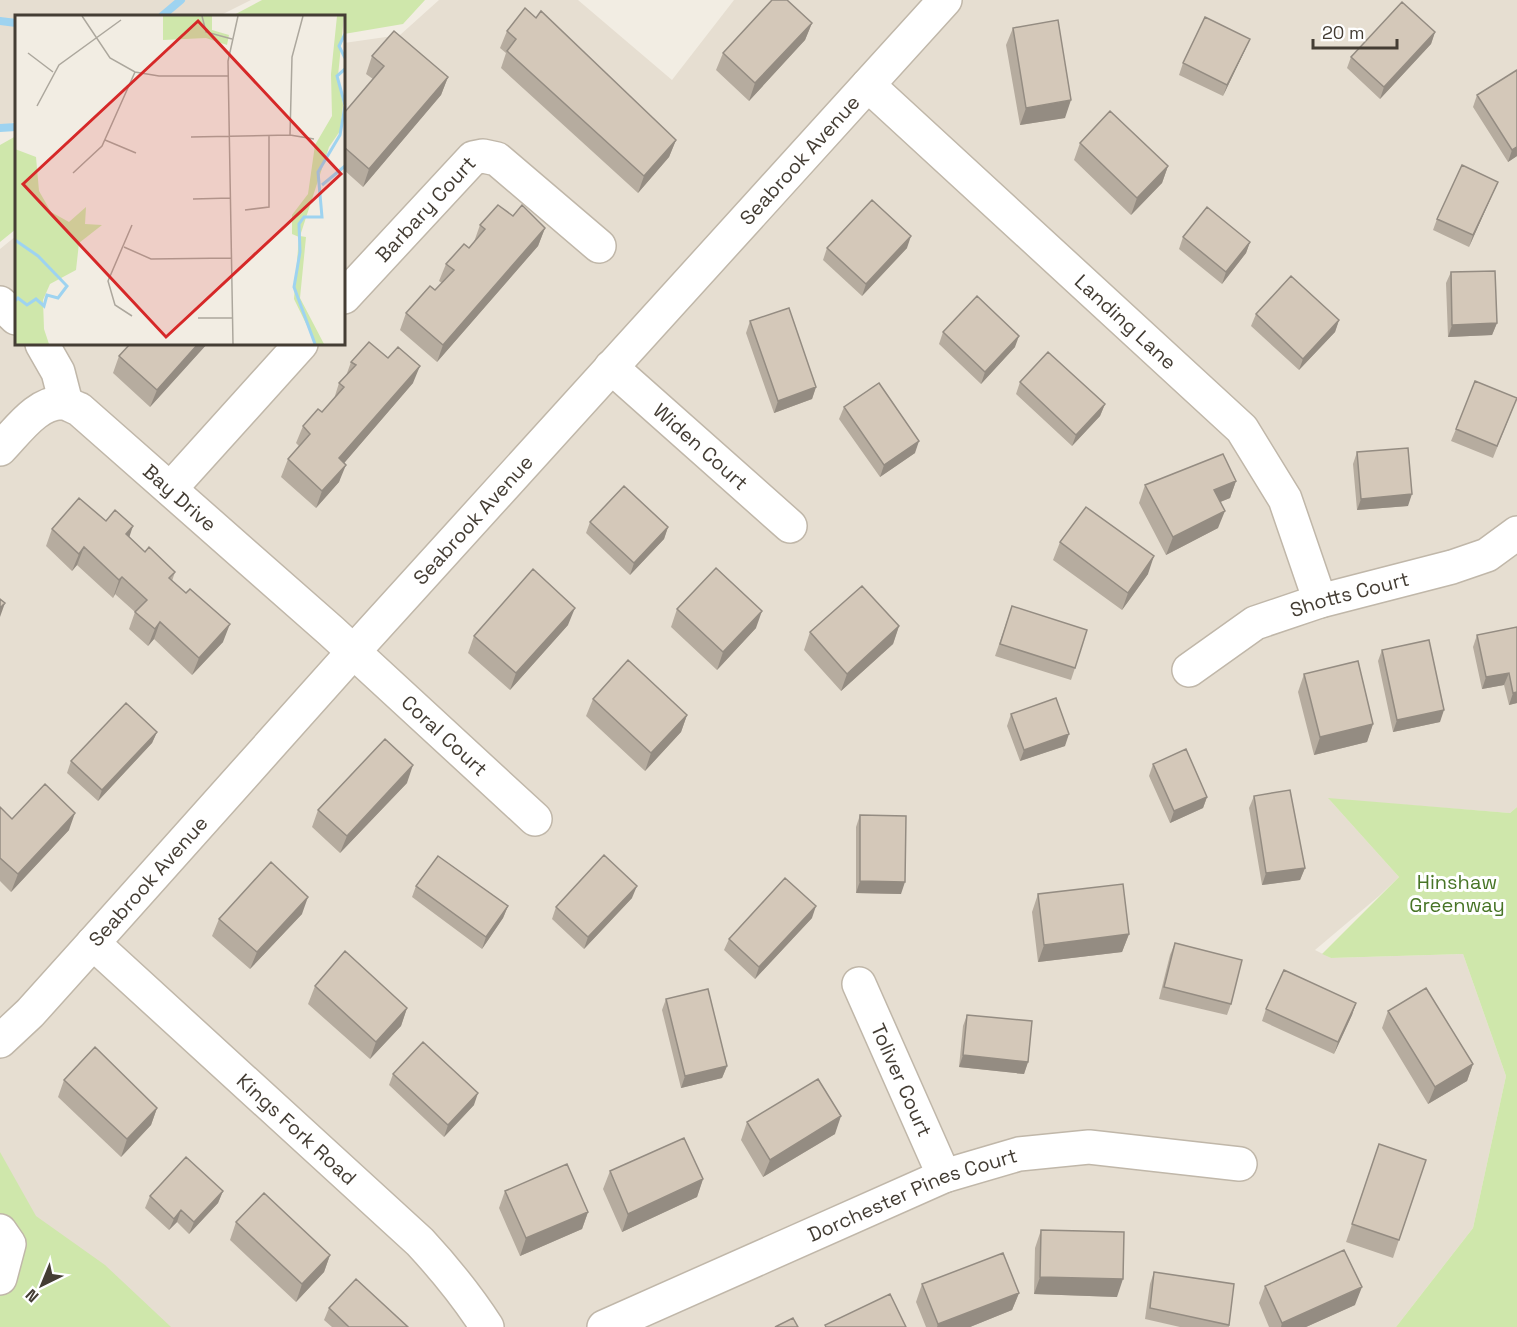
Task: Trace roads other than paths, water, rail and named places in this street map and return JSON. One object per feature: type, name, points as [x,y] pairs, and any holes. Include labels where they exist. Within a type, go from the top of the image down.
[{"type":"street","name":"Seabrook Avenue","points":[[0,1041],[30,1013],[354,651],[945,0]]},
{"type":"street","name":"Landing Lane","points":[[868,85],[1242,429],[1285,499],[1320,601]]},
{"type":"street","name":"Barbary Court","points":[[345,296],[473,158],[483,156],[497,159],[599,246]]},
{"type":"street","points":[[0,303],[15,317]]},
{"type":"street","points":[[0,449],[38,410],[66,403],[58,372],[43,345]]},
{"type":"street","points":[[171,488],[300,345]]},
{"type":"street","name":"Widen Court","points":[[611,367],[790,526]]},
{"type":"street","name":"Bay Drive","points":[[66,403],[79,409],[171,488],[354,651]]},
{"type":"street","name":"Shotts Court","points":[[1189,670],[1255,623],[1320,601],[1452,567],[1487,555],[1517,533]]},
{"type":"street","name":"Coral Court","points":[[354,651],[535,819]]},
{"type":"street","name":"Kings Fork Road","points":[[93,943],[420,1242],[469,1298],[487,1327]]},
{"type":"street","name":"Toliver Court","points":[[859,984],[944,1176]]},
{"type":"street","name":"Dorchester Pines Court","points":[[604,1327],[944,1176],[1019,1154],[1089,1147],[1240,1164]]},
{"type":"street","points":[[0,1231],[9,1245],[0,1278]]},
{"type":"waterway","points":[[163,15],[181,0]]},
{"type":"waterway","points":[[0,21],[15,23]]},
{"type":"waterway","points":[[0,128],[15,127]]},
{"type":"park label","name":"Hinshaw Greenway","points":[[1457,894]]}]
